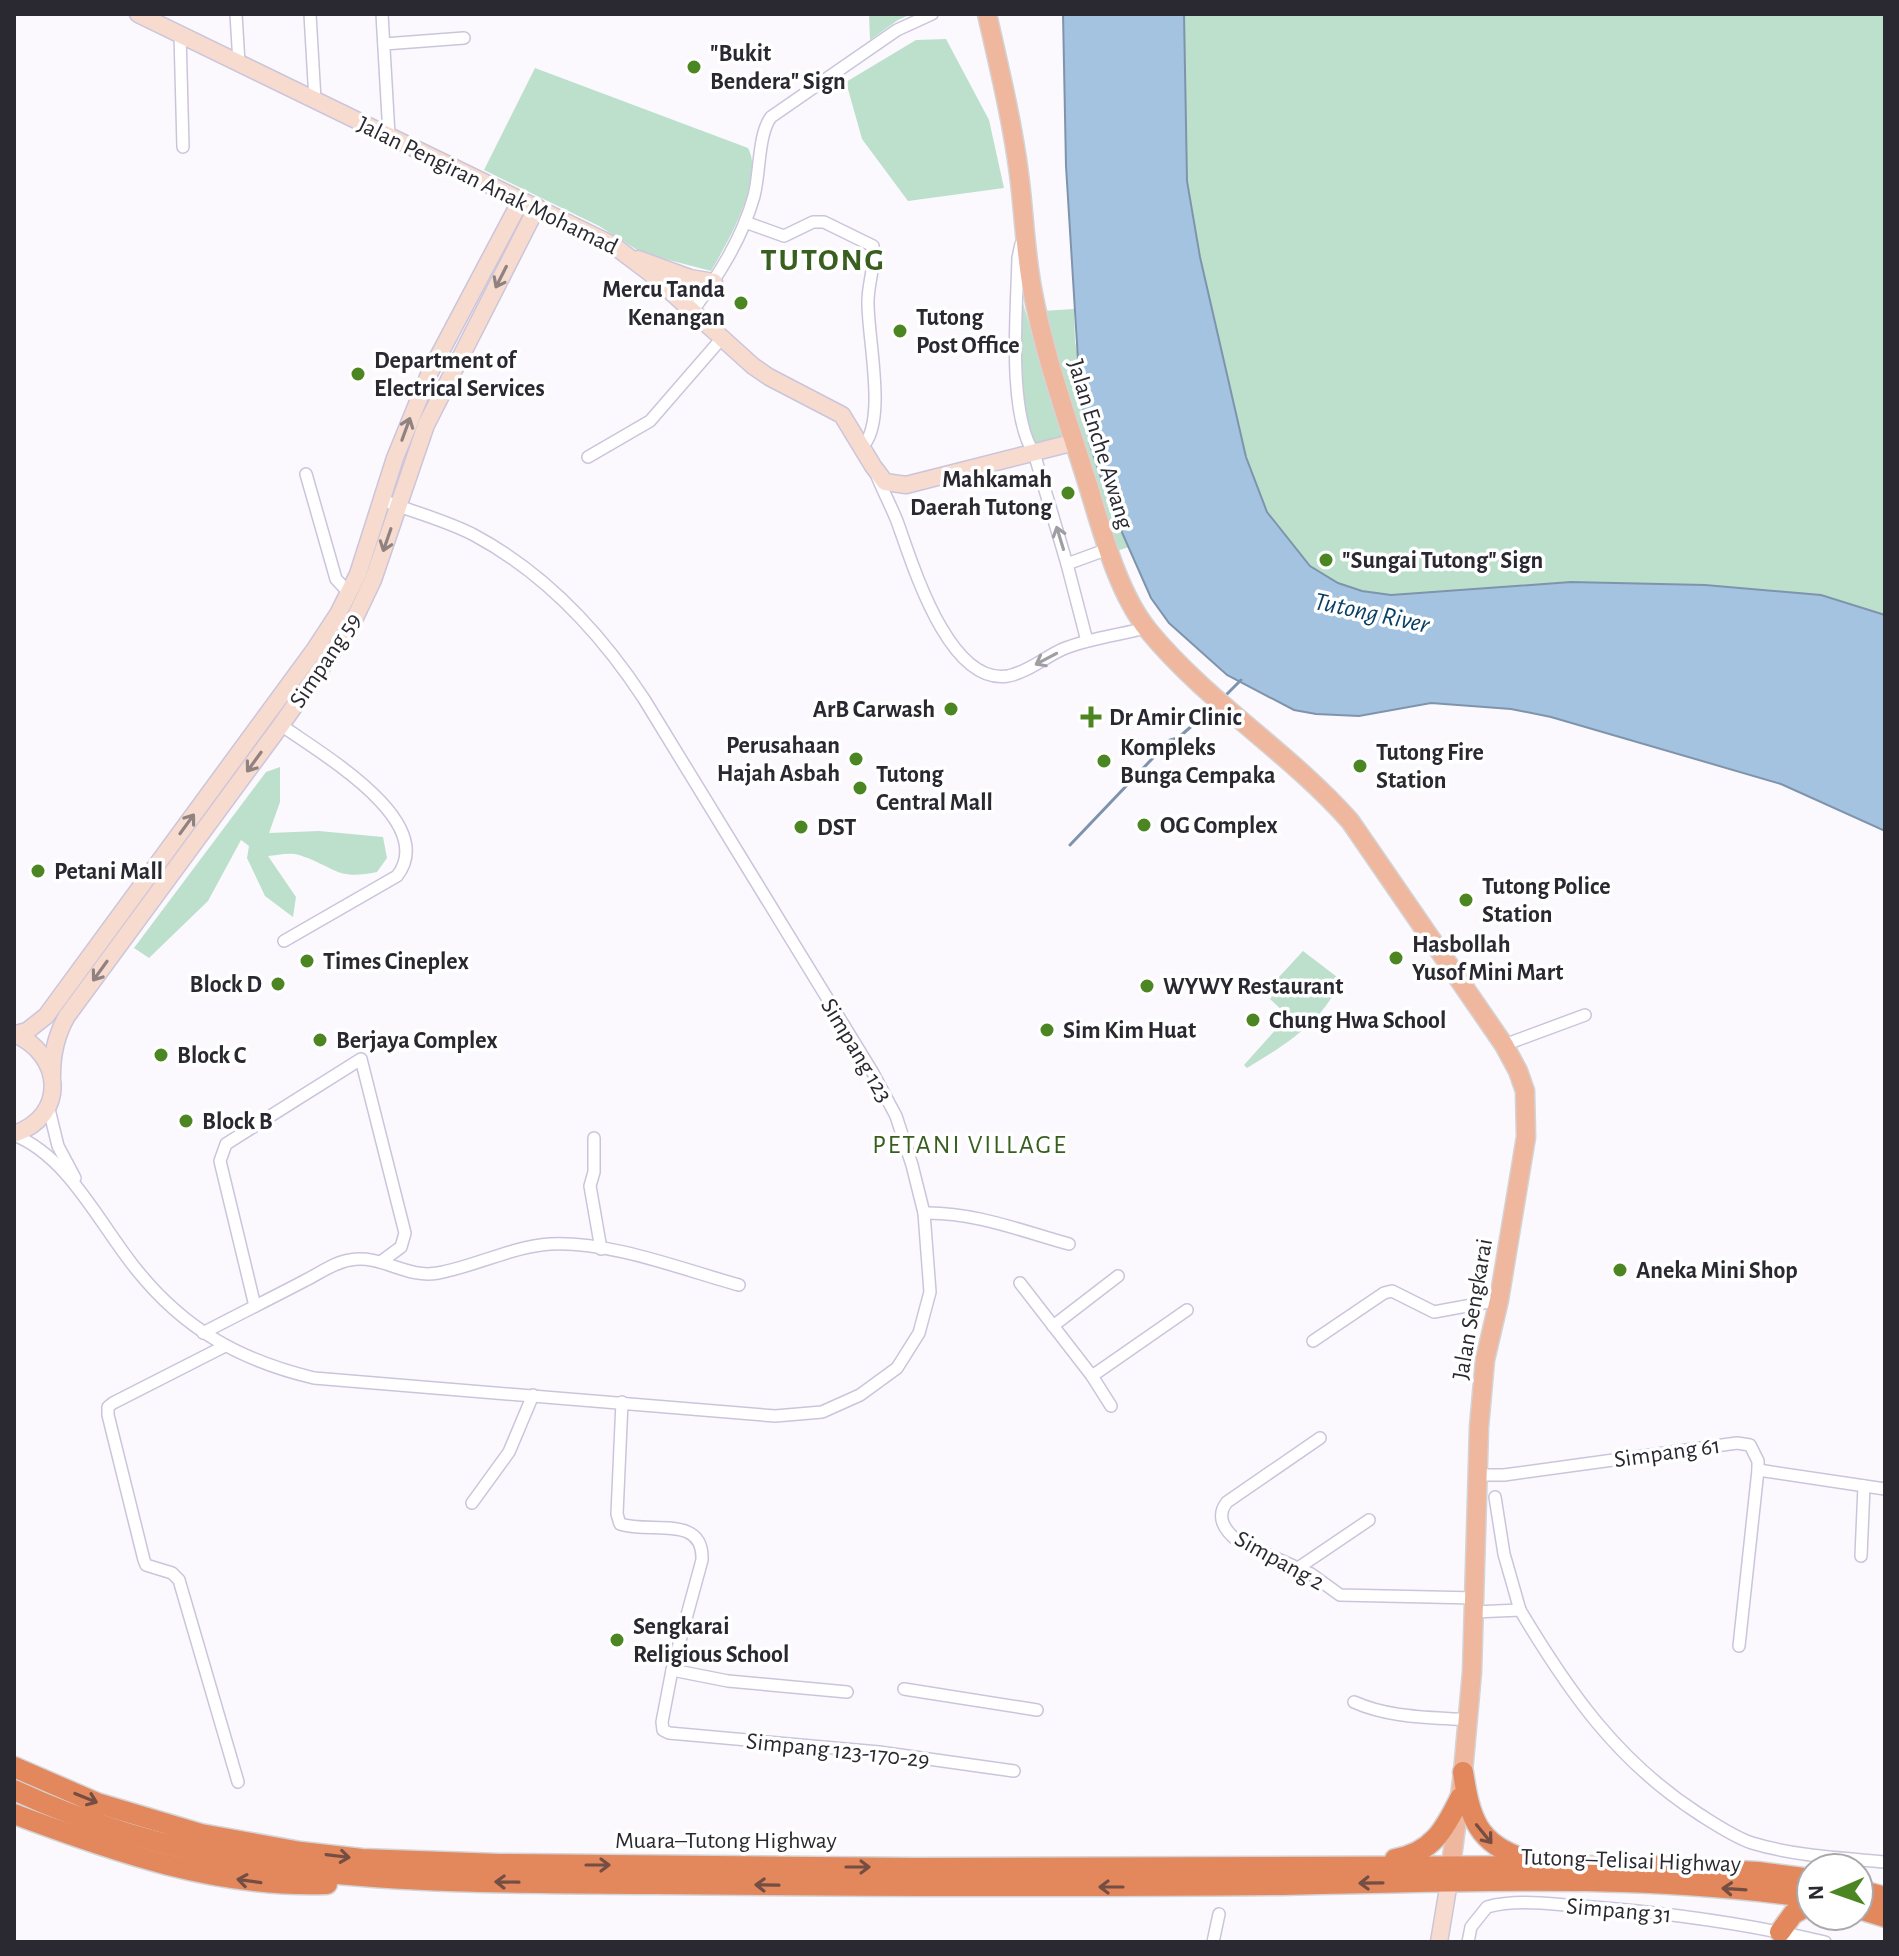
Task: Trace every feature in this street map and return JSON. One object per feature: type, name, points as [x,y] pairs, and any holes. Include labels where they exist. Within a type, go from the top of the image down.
[{"type":"highway","name":"Muara–Tutong Highway","points":[[14,1767],[97,1803],[201,1834],[288,1850],[362,1859],[499,1864],[944,1868],[1356,1866],[1450,1874]]},
{"type":"highway","points":[[1463,1772],[1478,1830],[1495,1847],[1541,1864]]},
{"type":"highway","name":"Muara–Tutong Highway","points":[[14,1790],[91,1822],[196,1853],[354,1877],[453,1881],[1125,1887],[1450,1874]]},
{"type":"highway","points":[[1356,1866],[1404,1857],[1428,1847],[1445,1827],[1460,1798]]},
{"type":"highway","points":[[14,1814],[94,1844],[174,1867],[250,1882],[291,1886],[332,1884],[354,1877]]},
{"type":"highway","name":"Tutong–Telisai Highway","points":[[1450,1874],[1541,1864],[1701,1867],[1795,1877]]},
{"type":"highway","name":"Tutong–Telisai Highway","points":[[1450,1874],[1756,1890],[1795,1896]]},
{"type":"highway","points":[[1780,1937],[1783,1925],[1795,1913]]},
{"type":"main road","name":"Jalan Enche Awang","points":[[987,14],[1013,134],[1024,233],[1039,320],[1108,549],[1146,628],[1225,709],[1333,803]]},
{"type":"main road","name":"Jalan Sengkarai","points":[[1333,803],[1370,848],[1504,1045],[1525,1091],[1526,1137],[1499,1300],[1490,1328],[1485,1360],[1468,1720],[1450,1874]]},
{"type":"street","name":"Jalan Pengiran Anak Mohamad","points":[[138,14],[613,245],[769,377],[842,415],[873,466]]},
{"type":"street","points":[[236,14],[239,63]]},
{"type":"street","points":[[310,14],[315,100]]},
{"type":"street","points":[[382,14],[389,135]]},
{"type":"street","points":[[692,312],[714,282],[745,222],[760,171],[765,129],[771,117],[897,30],[932,14]]},
{"type":"street","points":[[180,34],[183,147]]},
{"type":"street","points":[[384,44],[464,38]]},
{"type":"street","name":"Simpang 59","points":[[48,1105],[53,1091],[52,1057],[67,1016],[352,624],[373,580],[410,417],[430,372],[521,200]]},
{"type":"street","name":"Simpang 59","points":[[15,1034],[27,1031],[46,1016],[315,649],[349,593],[426,425],[537,207]]},
{"type":"street","points":[[745,222],[784,236],[813,222],[824,222],[873,246],[868,300],[876,385],[871,433],[862,447]]},
{"type":"street","points":[[1024,233],[1018,258],[1017,389],[1026,442],[1034,453],[1087,641]]},
{"type":"street","points":[[629,256],[690,278],[714,282]]},
{"type":"street","points":[[588,457],[650,421],[722,338]]},
{"type":"street","points":[[873,466],[885,482],[906,485],[1075,442]]},
{"type":"street","points":[[873,466],[930,609],[962,654],[983,672],[998,676],[1012,675],[1087,641],[1146,628]]},
{"type":"street","name":"Simpang 59","points":[[306,474],[336,579],[349,593]]},
{"type":"street","points":[[896,520],[896,496],[906,485]]},
{"type":"street","name":"Simpang 123","points":[[48,1105],[58,1146],[92,1206],[135,1268],[175,1310],[225,1346],[268,1365],[314,1378],[775,1416],[822,1412],[860,1395],[897,1368],[919,1333],[930,1292],[924,1213],[896,1116],[873,1073],[624,668],[576,613],[522,566],[473,535],[390,503]]},
{"type":"street","points":[[1067,564],[1108,549]]},
{"type":"street","points":[[281,725],[382,801],[400,828],[408,855],[405,866],[397,876],[284,941]]},
{"type":"street","points":[[1504,1045],[1585,1015]]},
{"type":"street","points":[[15,1034],[33,1043],[46,1057],[52,1075]]},
{"type":"street","points":[[255,1306],[220,1161],[221,1152],[226,1144],[361,1059],[405,1233],[401,1247],[382,1261]]},
{"type":"street","points":[[14,1135],[34,1124],[48,1105]]},
{"type":"street","name":"Simpang 123","points":[[14,1135],[44,1153],[92,1206]]},
{"type":"street","points":[[594,1138],[594,1172],[590,1186],[601,1249]]},
{"type":"street","points":[[924,1213],[949,1212],[975,1217],[1069,1244]]},
{"type":"street","points":[[203,1333],[338,1263],[350,1260],[382,1261],[403,1271],[422,1275],[440,1273],[523,1248],[551,1244],[601,1249],[739,1285]]},
{"type":"street","points":[[1053,1326],[1118,1276]]},
{"type":"street","points":[[1020,1283],[1092,1376],[1111,1406]]},
{"type":"street","points":[[1313,1341],[1384,1293],[1392,1291],[1434,1312],[1499,1300]]},
{"type":"street","points":[[1092,1376],[1187,1310]]},
{"type":"street","points":[[225,1346],[113,1403],[108,1407],[108,1415],[144,1560],[146,1565],[163,1569],[179,1580],[238,1782]]},
{"type":"street","points":[[472,1503],[509,1452],[533,1395]]},
{"type":"street","points":[[622,1402],[617,1514],[620,1524],[690,1532],[700,1538],[702,1548],[702,1560],[672,1670],[728,1681],[847,1692]]},
{"type":"street","name":"Simpang 2","points":[[1320,1438],[1227,1502],[1221,1515],[1223,1525],[1238,1541],[1298,1568],[1340,1595],[1520,1610]]},
{"type":"street","name":"Simpang 61","points":[[1478,1475],[1504,1475],[1737,1443],[1750,1445],[1756,1453],[1758,1470]]},
{"type":"street","points":[[1739,1646],[1758,1470],[1885,1489]]},
{"type":"street","points":[[1861,1556],[1864,1486]]},
{"type":"street","points":[[1495,1497],[1504,1554],[1520,1610],[1587,1714],[1633,1764],[1675,1799],[1749,1842],[1779,1850],[1885,1862]]},
{"type":"street","points":[[1298,1568],[1369,1520]]},
{"type":"street","name":"Simpang 123-170-29","points":[[672,1670],[662,1722],[663,1730],[669,1733],[879,1752],[1014,1771]]},
{"type":"street","points":[[904,1689],[1037,1710]]},
{"type":"street","points":[[1354,1702],[1393,1715],[1468,1720]]},
{"type":"street","points":[[1439,1942],[1450,1874]]},
{"type":"street","name":"Simpang 31","points":[[1468,1942],[1471,1927],[1487,1907],[1519,1902],[1641,1910],[1780,1937]]},
{"type":"street","points":[[1213,1942],[1219,1914]]},
{"type":"street","points":[[1780,1937],[1825,1942]]},
{"type":"green space","points":[[869,14],[911,14],[870,40]]},
{"type":"green space","points":[[1184,14],[1885,14],[1885,615],[1821,595],[1705,585],[1571,582],[1391,595],[1362,591],[1338,583],[1310,566],[1267,512],[1246,457],[1200,257],[1187,181]]},
{"type":"green space","points":[[946,39],[989,120],[1004,188],[908,201],[862,139],[846,82],[916,40]]},
{"type":"green space","points":[[535,68],[748,148],[752,176],[748,193],[711,271],[642,253],[599,226],[484,170]]},
{"type":"green space","points":[[1022,300],[1064,444],[1032,452],[1019,391]]},
{"type":"green space","points":[[1074,309],[1075,342],[1112,510],[1129,547],[1113,552],[1042,311]]},
{"type":"green space","points":[[280,767],[280,802],[269,833],[319,831],[383,837],[387,858],[377,872],[352,875],[295,854],[268,856],[296,897],[293,917],[265,896],[247,858],[249,846],[241,840],[208,901],[149,958],[134,948],[266,772]]},
{"type":"green space","points":[[1303,951],[1341,980],[1313,1021],[1247,1068],[1244,1065],[1288,1016],[1266,991]]},
{"type":"water","name":"Tutong River","points":[[1063,14],[1184,14],[1187,181],[1200,257],[1246,457],[1267,512],[1310,566],[1338,583],[1362,591],[1391,595],[1571,582],[1705,585],[1821,595],[1885,615],[1885,831],[1781,784],[1551,717],[1511,709],[1431,703],[1359,716],[1294,710],[1227,675],[1169,623],[1151,598],[1112,510],[1090,445],[1080,392],[1066,166]]},
{"type":"waterway","points":[[1227,694],[1241,680]]},
{"type":"waterway","points":[[1070,845],[1170,740],[1178,738],[1210,710]]},
{"type":"place","name":"\"Bukit Bendera\" Sign","points":[[694,67]]},
{"type":"place","name":"Mercu Tanda Kenangan","points":[[741,303]]},
{"type":"place","name":"Tutong Post Office","points":[[900,331]]},
{"type":"place","name":"Department of Electrical Services","points":[[358,374]]},
{"type":"place","name":"Mahkamah Daerah Tutong","points":[[1068,493]]},
{"type":"place","name":"\"Sungai Tutong\" Sign","points":[[1326,560]]},
{"type":"place","name":"ArB Carwash","points":[[951,709]]},
{"type":"place","name":"Dr Amir Clinic","points":[[1091,717]]},
{"type":"place","name":"Perusahaan Hajah Asbah","points":[[856,759]]},
{"type":"place","name":"Kompleks Bunga Cempaka","points":[[1104,761]]},
{"type":"place","name":"Tutong Fire Station","points":[[1360,766]]},
{"type":"place","name":"Tutong Central Mall","points":[[860,788]]},
{"type":"place","name":"OG Complex","points":[[1144,825]]},
{"type":"place","name":"DST","points":[[801,827]]},
{"type":"place","name":"Petani Mall","points":[[38,871]]},
{"type":"place","name":"Tutong Police Station","points":[[1466,900]]},
{"type":"place","name":"Hasbollah Yusof Mini Mart","points":[[1396,958]]},
{"type":"place","name":"Times Cineplex","points":[[307,961]]},
{"type":"place","name":"Block D","points":[[278,984]]},
{"type":"place","name":"WYWY Restaurant","points":[[1147,986]]},
{"type":"place","name":"Chung Hwa School","points":[[1253,1020]]},
{"type":"place","name":"Sim Kim Huat","points":[[1047,1030]]},
{"type":"place","name":"Berjaya Complex","points":[[320,1040]]},
{"type":"place","name":"Block C","points":[[161,1055]]},
{"type":"place","name":"Block B","points":[[186,1121]]},
{"type":"place","name":"Aneka Mini Shop","points":[[1620,1270]]},
{"type":"place","name":"Sengkarai Religious School","points":[[617,1640]]},
{"type":"district","name":"TUTONG","points":[[823,259]]},
{"type":"district","name":"PETANI VILLAGE","points":[[970,1144]]}]
